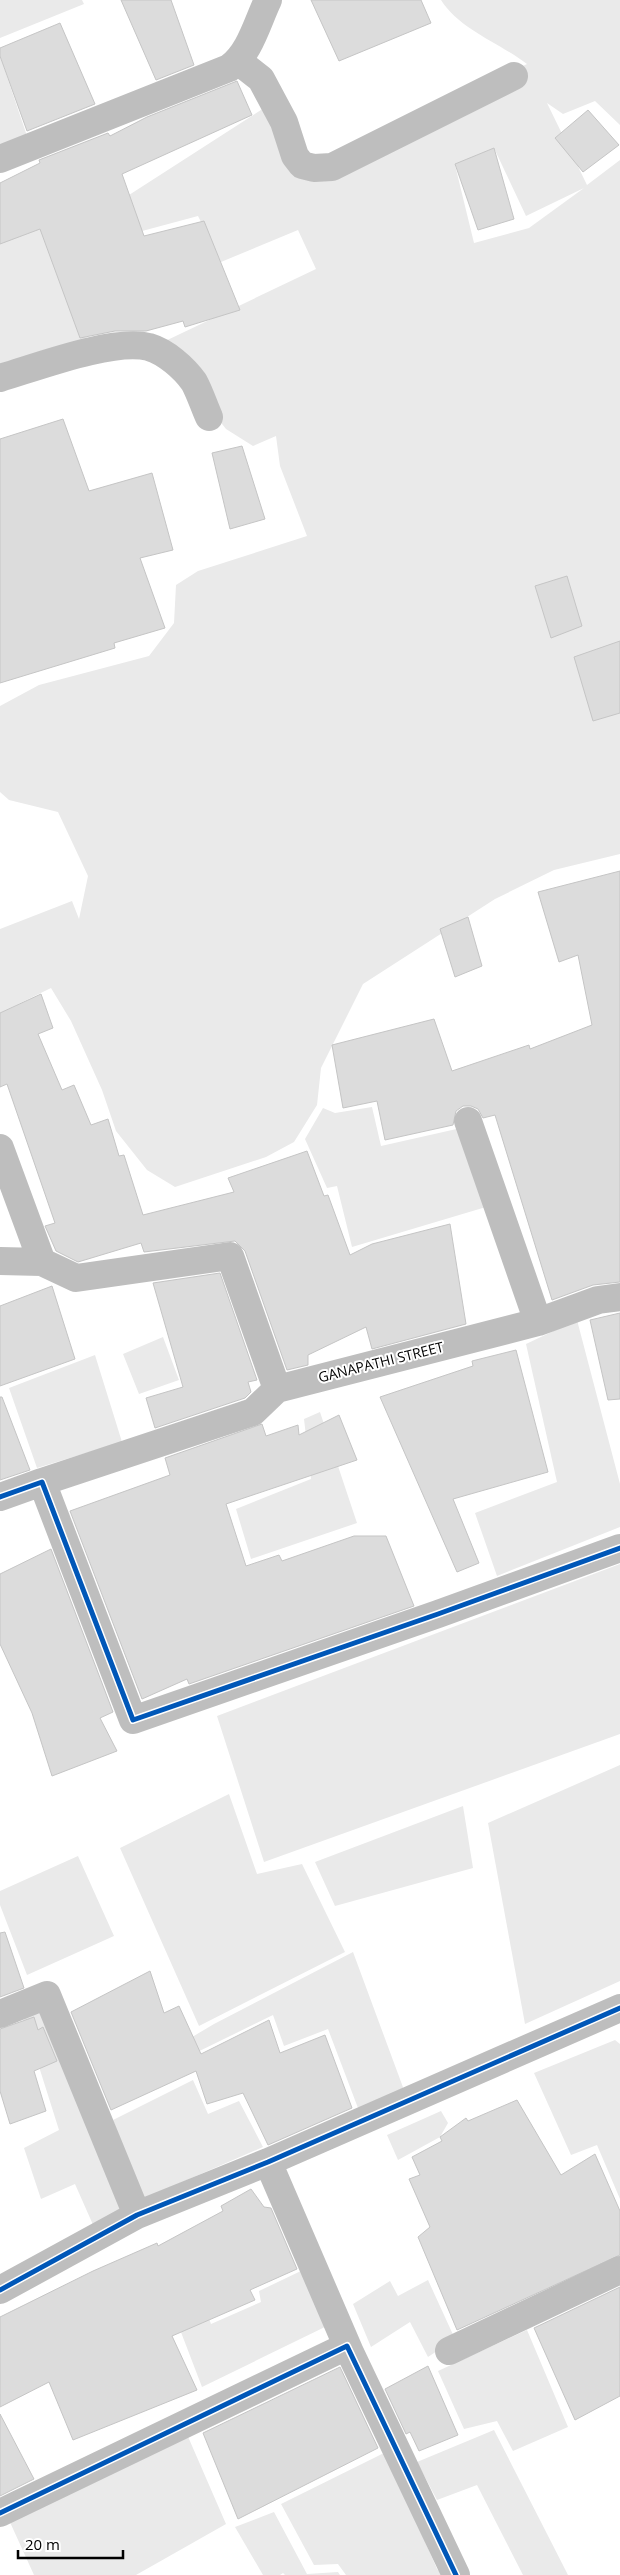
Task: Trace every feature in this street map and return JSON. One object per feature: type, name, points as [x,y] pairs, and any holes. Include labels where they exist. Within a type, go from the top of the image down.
[{"type":"street","points":[[0,159],[229,68],[238,61],[268,0]]},
{"type":"street","points":[[238,61],[261,79],[284,122],[296,156],[302,165],[314,168],[332,167],[514,76]]},
{"type":"street","points":[[0,378],[93,351],[135,345],[149,347],[170,357],[194,382],[210,417]]},
{"type":"street","points":[[468,1121],[538,1322]]},
{"type":"street","points":[[0,1148],[42,1262]]},
{"type":"street","points":[[0,1260],[42,1262],[76,1278],[230,1256],[277,1388],[253,1412],[0,1497]]},
{"type":"street","name":"GANAPATHI STREET","points":[[277,1388],[538,1322],[598,1300],[620,1297]]},
{"type":"street","points":[[42,1482],[133,1720],[438,1614],[620,1548]]},
{"type":"street","points":[[0,2014],[47,1995],[137,2215]]},
{"type":"street","points":[[0,2290],[137,2215],[268,2162],[618,2014]]},
{"type":"street","points":[[268,2162],[348,2348],[456,2575]]},
{"type":"street","points":[[450,2352],[620,2270]]},
{"type":"street","points":[[0,2513],[348,2348]]},
{"type":"shaded area","points":[[0,0],[82,0],[84,4],[0,38]]},
{"type":"shaded area","points":[[441,0],[620,0],[620,125],[595,101],[563,114],[547,103],[587,185],[620,160],[620,854],[554,870],[495,899],[363,984],[321,1068],[317,1105],[294,1142],[266,1157],[175,1187],[147,1170],[116,1131],[102,1090],[71,1021],[51,988],[0,1013],[0,929],[72,901],[79,919],[88,876],[58,812],[9,800],[0,792],[0,706],[39,685],[149,656],[174,623],[176,585],[198,571],[307,536],[280,466],[276,436],[253,446],[226,429],[159,344],[316,269],[298,230],[221,262],[198,216],[90,245],[84,259],[56,273],[93,351],[0,378],[0,241],[129,195],[264,108],[314,168],[527,64],[469,28],[449,11]],"holes":[[[494,148],[526,216],[584,188],[529,228],[474,243],[455,165]]]},
{"type":"shaded area","points":[[0,56],[28,139],[0,152]]},
{"type":"shaded area","points":[[372,1107],[381,1146],[461,1128],[486,1207],[352,1247],[337,1186],[327,1188],[305,1139],[323,1108],[335,1113]]},
{"type":"shaded area","points":[[577,1320],[620,1484],[620,1527],[497,1576],[475,1513],[557,1482],[526,1344]]},
{"type":"shaded area","points":[[163,1337],[179,1380],[139,1394],[123,1354]]},
{"type":"shaded area","points":[[95,1355],[122,1442],[37,1468],[9,1388]]},
{"type":"shaded area","points":[[320,1412],[357,1523],[251,1559],[236,1509],[311,1479],[304,1419]]},
{"type":"shaded area","points":[[620,1564],[620,1734],[264,1862],[217,1716]]},
{"type":"shaded area","points":[[620,1765],[620,1981],[525,2024],[488,1823]]},
{"type":"shaded area","points":[[229,1794],[257,1874],[302,1864],[345,1952],[199,2026],[120,1848]]},
{"type":"shaded area","points":[[463,1806],[473,1868],[335,1906],[315,1862]]},
{"type":"shaded area","points":[[78,1856],[114,1936],[27,1975],[0,1905],[0,1891]]},
{"type":"shaded area","points":[[353,1952],[404,2090],[358,2108],[328,2029],[284,2046],[273,2015],[177,2062],[172,2049],[214,2024]]},
{"type":"shaded area","points":[[44,2007],[124,2214],[94,2227],[75,2184],[41,2199],[24,2148],[59,2130],[23,2016]]},
{"type":"shaded area","points":[[615,2040],[620,2044],[620,2199],[597,2145],[571,2155],[534,2073]]},
{"type":"shaded area","points":[[193,2080],[208,2114],[239,2101],[263,2147],[143,2199],[113,2120]]},
{"type":"shaded area","points":[[441,2111],[448,2123],[440,2137],[398,2160],[387,2135]]},
{"type":"shaded area","points":[[303,2270],[329,2325],[202,2387],[179,2327],[207,2313],[211,2324],[261,2302],[259,2291]]},
{"type":"shaded area","points":[[428,2280],[455,2339],[428,2357],[410,2322],[371,2347],[353,2304],[390,2281],[398,2296]]},
{"type":"shaded area","points":[[527,2330],[568,2427],[513,2451],[497,2421],[464,2429],[438,2371]]},
{"type":"shaded area","points":[[494,2430],[568,2575],[523,2575],[477,2485],[437,2500],[417,2462]]},
{"type":"shaded area","points":[[186,2432],[226,2524],[136,2575],[34,2575],[9,2520]]},
{"type":"shaded area","points":[[386,2452],[437,2569],[443,2575],[346,2575],[338,2564],[314,2565],[281,2504]]},
{"type":"shaded area","points":[[274,2512],[307,2574],[338,2572],[340,2575],[285,2575],[283,2573],[280,2575],[263,2575],[235,2527]]},
{"type":"building","points":[[121,0],[171,0],[194,65],[156,80]]},
{"type":"building","points":[[311,0],[421,0],[431,23],[339,61]]},
{"type":"building","points":[[60,23],[95,104],[27,131],[0,56],[0,48]]},
{"type":"building","points":[[237,81],[252,115],[122,174],[144,236],[204,221],[240,310],[185,327],[183,321],[146,331],[115,331],[80,338],[40,229],[0,244],[0,183],[40,163],[39,160],[108,133],[110,136],[147,117]]},
{"type":"building","points":[[588,110],[619,145],[583,172],[555,138]]},
{"type":"building","points":[[494,148],[514,219],[478,230],[455,164]]},
{"type":"building","points":[[63,419],[89,491],[152,473],[173,550],[140,558],[165,628],[114,643],[115,648],[0,683],[0,439]]},
{"type":"building","points":[[242,446],[265,519],[230,529],[212,453]]},
{"type":"building","points":[[567,576],[582,626],[551,638],[535,586]]},
{"type":"building","points":[[620,641],[620,713],[593,721],[574,657]]},
{"type":"building","points":[[620,871],[620,1282],[593,1285],[552,1300],[495,1115],[483,1118],[478,1109],[471,1106],[463,1106],[456,1111],[453,1125],[385,1140],[377,1101],[343,1108],[332,1045],[434,1019],[452,1071],[529,1045],[530,1049],[592,1025],[578,955],[559,962],[538,892]]},
{"type":"building","points":[[468,917],[482,966],[455,977],[440,929]]},
{"type":"building","points":[[41,994],[53,1028],[38,1034],[62,1090],[74,1085],[91,1125],[108,1119],[119,1156],[124,1155],[143,1215],[234,1192],[228,1178],[307,1151],[324,1196],[328,1195],[350,1255],[372,1244],[450,1224],[466,1324],[372,1349],[366,1327],[308,1355],[308,1365],[287,1370],[245,1251],[235,1241],[144,1252],[141,1243],[78,1262],[56,1251],[45,1226],[55,1223],[7,1084],[0,1087],[0,1013]]},
{"type":"building","points":[[220,1273],[257,1380],[248,1382],[251,1392],[245,1398],[155,1428],[146,1398],[183,1387],[153,1283]]},
{"type":"building","points":[[52,1286],[75,1359],[0,1386],[0,1306]]},
{"type":"building","points":[[620,1313],[620,1399],[608,1400],[590,1320]]},
{"type":"building","points":[[516,1350],[548,1472],[453,1499],[479,1563],[457,1572],[380,1397],[473,1366],[472,1361]]},
{"type":"building","points":[[0,1397],[2,1397],[30,1470],[0,1480]]},
{"type":"building","points":[[339,1415],[357,1460],[226,1504],[246,1566],[279,1555],[282,1561],[354,1536],[386,1536],[414,1606],[189,1684],[187,1679],[142,1699],[70,1511],[170,1475],[165,1458],[262,1424],[266,1436],[298,1425],[299,1435]]},
{"type":"building","points":[[51,1549],[113,1712],[100,1718],[117,1751],[52,1776],[32,1713],[0,1644],[0,1574]]},
{"type":"building","points":[[5,1932],[24,1988],[0,1997],[0,1933]]},
{"type":"building","points":[[150,1971],[164,2013],[179,2006],[201,2054],[269,2020],[280,2053],[325,2035],[352,2108],[268,2145],[243,2093],[207,2104],[196,2071],[111,2110],[71,2012]]},
{"type":"building","points":[[34,2017],[38,2030],[43,2027],[57,2061],[34,2071],[46,2111],[10,2124],[0,2091],[0,2029]]},
{"type":"building","points":[[517,2100],[561,2175],[595,2154],[620,2211],[620,2255],[457,2330],[418,2237],[430,2227],[409,2179],[420,2175],[412,2157],[442,2141],[440,2137],[466,2118],[468,2121]]},
{"type":"building","points":[[251,2189],[264,2207],[271,2208],[297,2269],[250,2290],[255,2300],[172,2336],[197,2390],[73,2440],[49,2382],[0,2407],[0,2317],[93,2271],[157,2243],[158,2246],[223,2211],[221,2206]]},
{"type":"building","points":[[620,2287],[620,2396],[575,2420],[534,2328]]},
{"type":"building","points":[[428,2366],[458,2435],[419,2451],[410,2432],[406,2434],[385,2389]]},
{"type":"building","points":[[340,2367],[378,2448],[238,2519],[203,2433]]},
{"type":"building","points":[[0,2414],[34,2479],[0,2496]]},
{"type":"cycle path","points":[[0,1497],[42,1482],[133,1720],[438,1614],[620,1548]]},
{"type":"cycle path","points":[[0,2290],[137,2215],[268,2162],[620,2008]]},
{"type":"cycle path","points":[[0,2513],[347,2346],[456,2575]]}]
